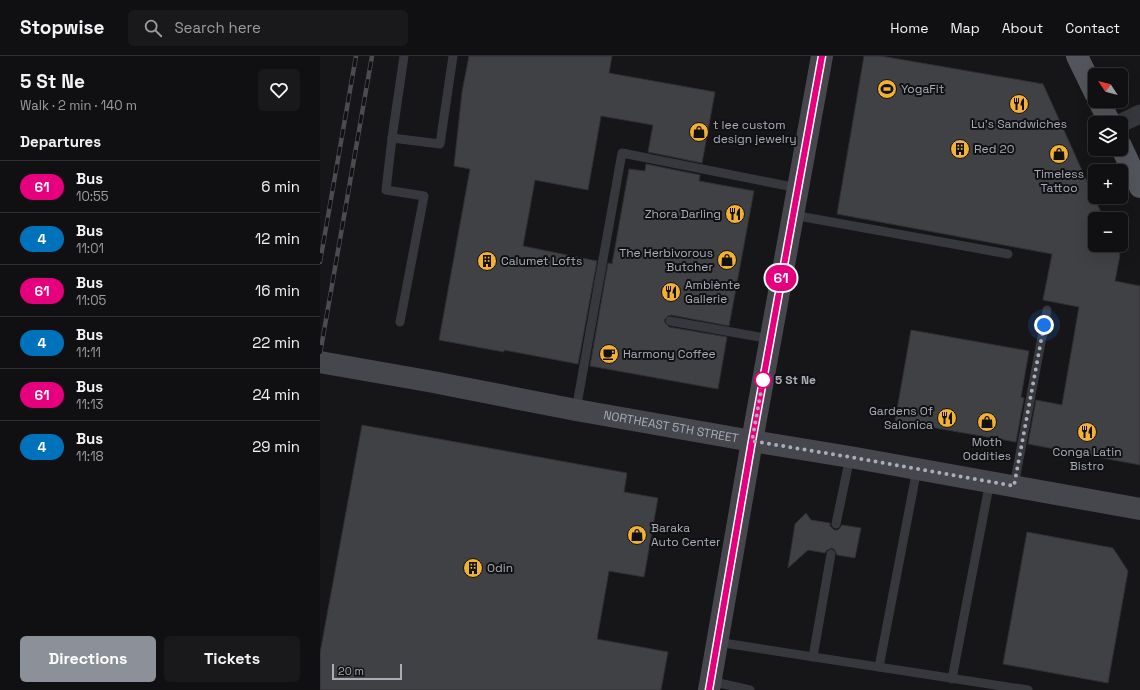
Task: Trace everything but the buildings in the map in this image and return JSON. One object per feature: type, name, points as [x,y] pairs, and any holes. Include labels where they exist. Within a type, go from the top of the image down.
[{"type":"main road","points":[[1077,56],[1088,79]]},
{"type":"main road","points":[[1126,156],[1140,187]]},
{"type":"street","points":[[709,685],[822,56]]},
{"type":"street","points":[[1128,120],[1140,114]]},
{"type":"street","name":"NORTHEAST 5TH STREET","points":[[320,362],[428,381],[576,410],[990,481],[1140,509]]},
{"type":"lane","points":[[400,322],[424,196],[386,190],[404,56]]},
{"type":"lane","points":[[392,138],[440,144],[453,56]]},
{"type":"lane","points":[[576,410],[622,153],[798,188]]},
{"type":"lane","points":[[793,215],[1008,254]]},
{"type":"lane","points":[[1014,486],[1047,310]]},
{"type":"lane","points":[[670,321],[770,339]]},
{"type":"lane","points":[[836,524],[850,457]]},
{"type":"lane","points":[[880,667],[917,469]]},
{"type":"lane","points":[[952,679],[990,481]]},
{"type":"lane","points":[[813,657],[831,554]]},
{"type":"lane","points":[[716,642],[1028,690]]},
{"type":"lane","points":[[709,685],[750,690]]},
{"type":"railway","points":[[320,262],[356,56]]},
{"type":"railway","points":[[320,354],[372,56]]},
{"type":"bus line","name":"61","points":[[709,690],[716,642],[822,56]]},
{"type":"place","name":"YogaFit","points":[[887,89]]},
{"type":"place","name":"Lu's Sandwiches","points":[[1019,104]]},
{"type":"place","name":"t lee custom design jewelry","points":[[699,132]]},
{"type":"place","name":"Red 20","points":[[960,149]]},
{"type":"place","name":"Timeless Tattoo","points":[[1059,154]]},
{"type":"place","name":"Zhora Darling","points":[[735,214]]},
{"type":"place","name":"The Herbivorous Butcher","points":[[727,260]]},
{"type":"place","name":"Calumet Lofts","points":[[487,261]]},
{"type":"place","name":"Ambiènte Gallerie","points":[[671,292]]},
{"type":"place","name":"Harmony Coffee","points":[[609,354]]},
{"type":"place","name":"5 St Ne","points":[[763,380]]},
{"type":"place","name":"Gardens Of Salonica","points":[[947,418]]},
{"type":"place","name":"Moth Oddities","points":[[987,422]]},
{"type":"place","name":"Conga Latin Bistro","points":[[1087,432]]},
{"type":"place","name":"Baraka Auto Center","points":[[637,535]]},
{"type":"place","name":"Odin","points":[[473,568]]},
{"type":"route","points":[[763,380],[752,441],[1014,486],[1044,325]]}]
